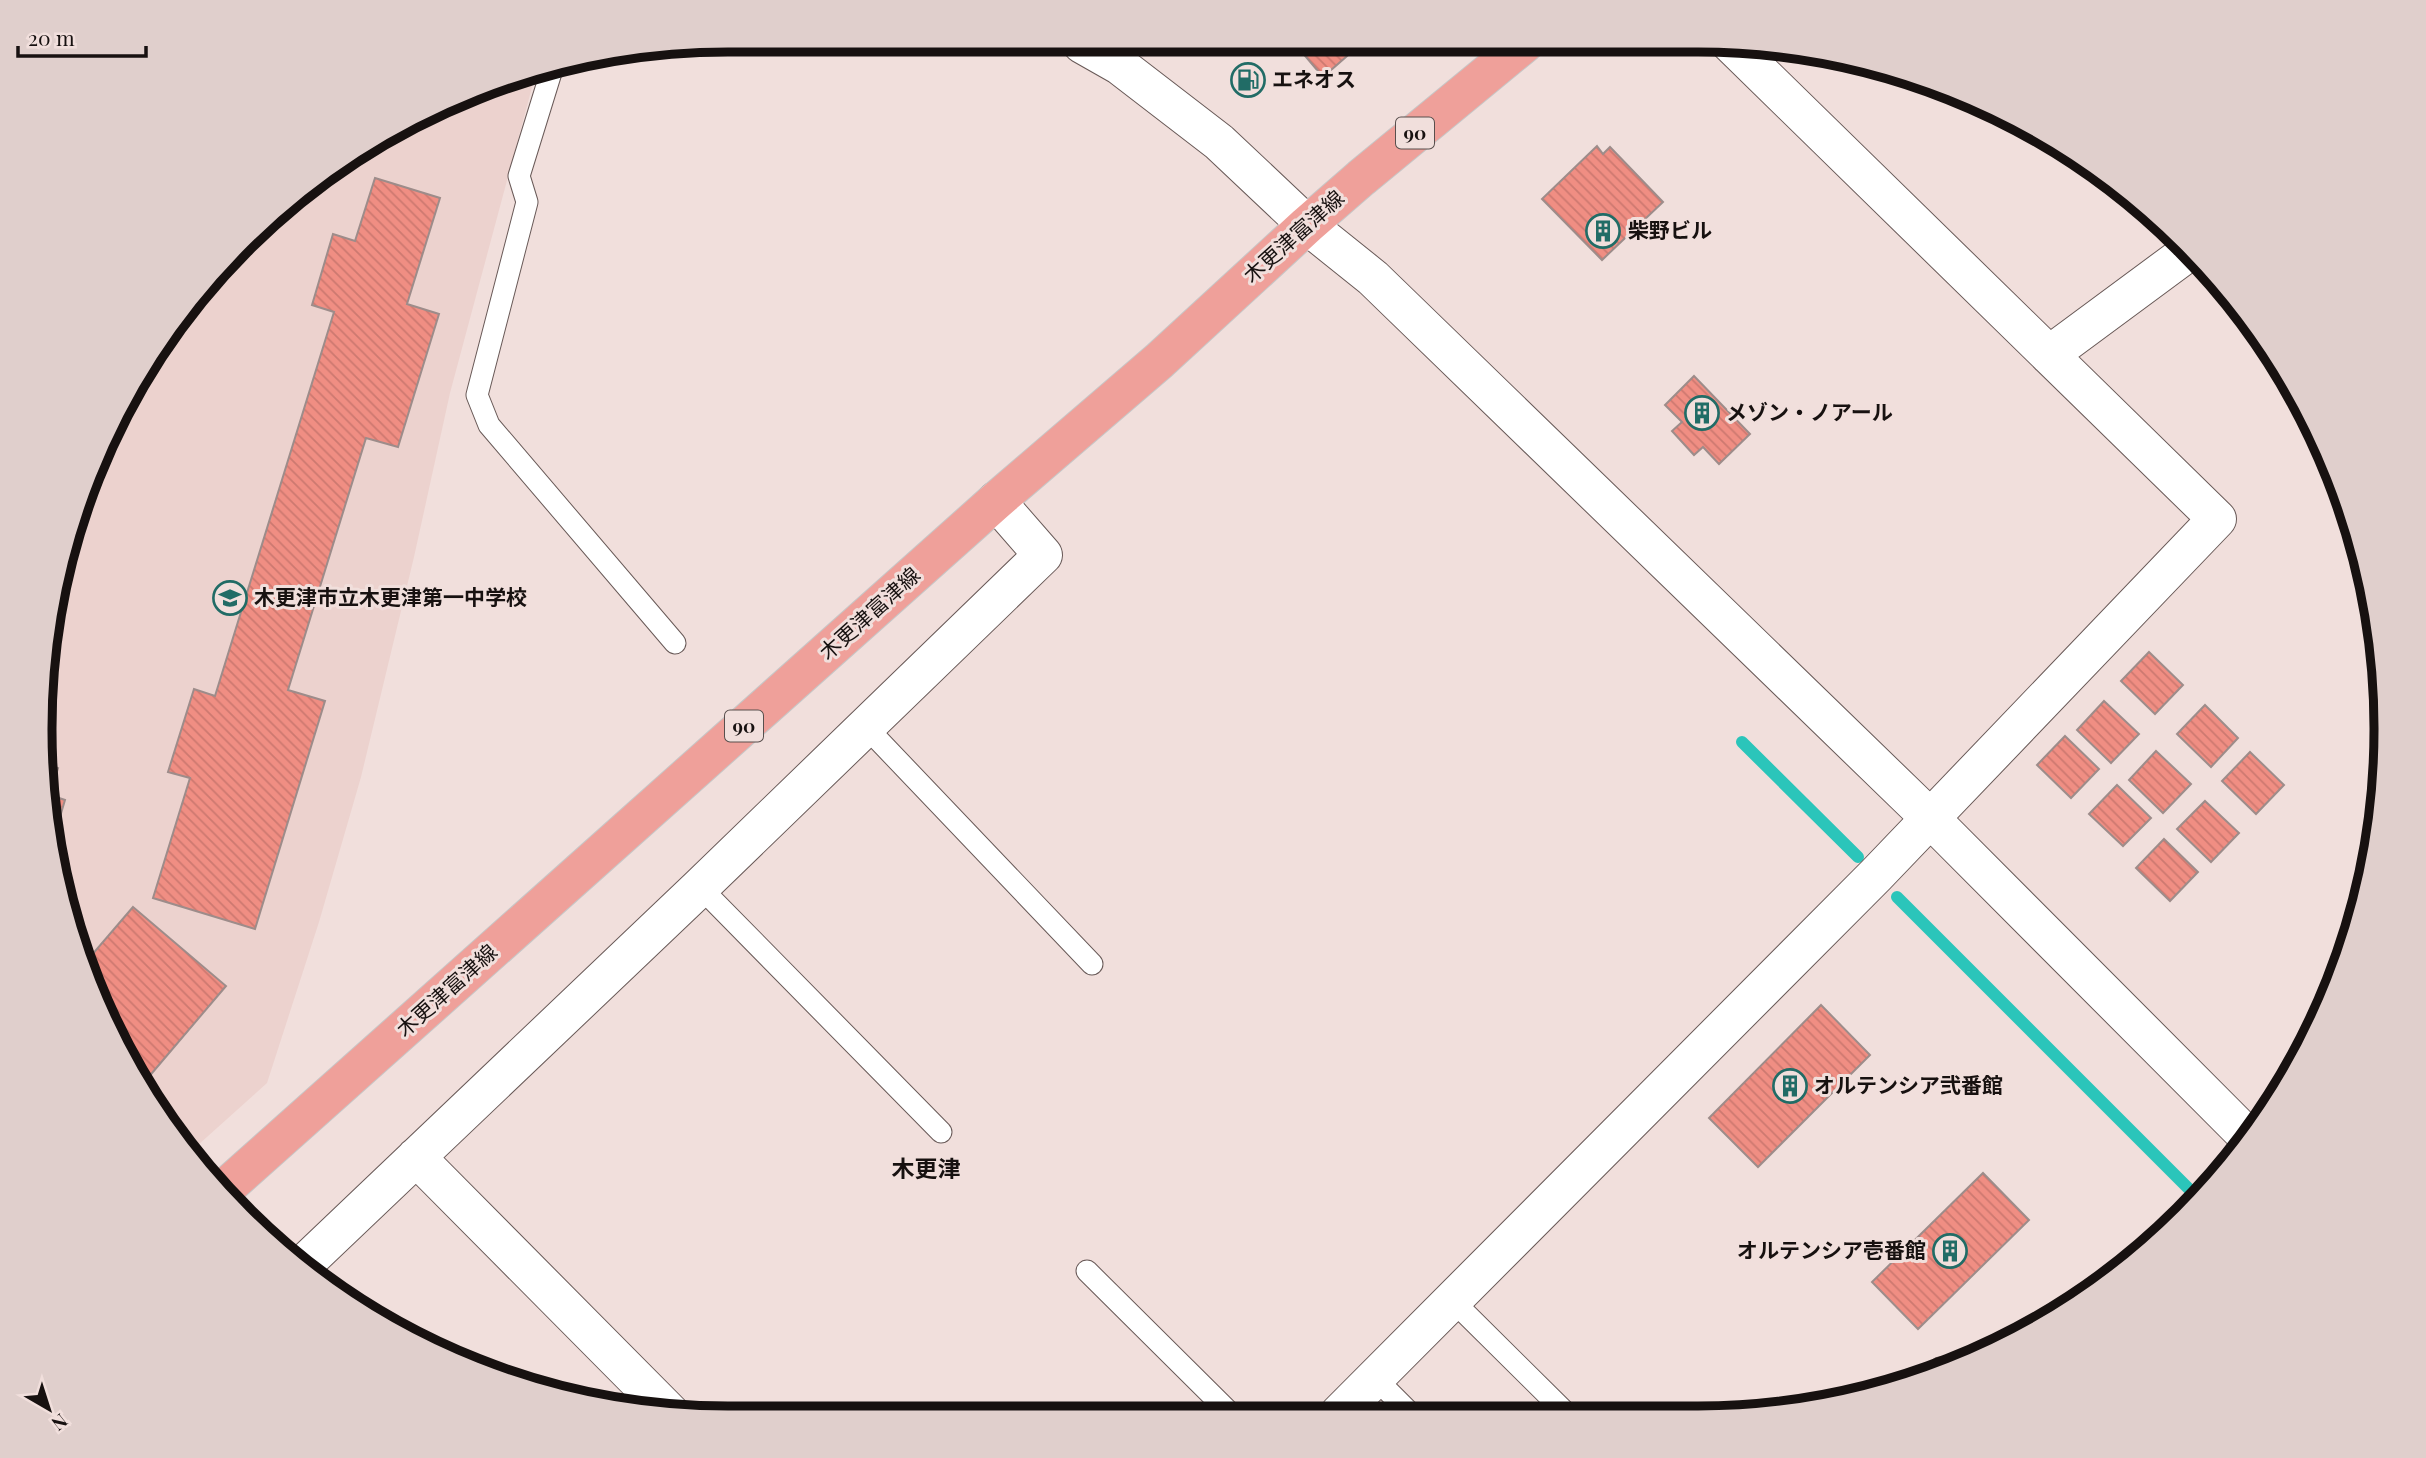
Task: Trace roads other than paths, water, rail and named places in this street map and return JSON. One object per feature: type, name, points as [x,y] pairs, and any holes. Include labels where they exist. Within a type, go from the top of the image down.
[{"type":"main road","name":"木更津富津線","points":[[229,1185],[996,501],[1159,361],[1307,225],[1514,52]]},
{"type":"street","points":[[1096,52],[1119,65],[1219,142],[1307,225],[1373,278],[1930,817],[2241,1130]]},
{"type":"street","points":[[1347,1406],[1866,885],[2217,519],[1742,54]]},
{"type":"street","points":[[2049,355],[2181,257]]},
{"type":"street","points":[[309,1259],[1043,555],[996,501]]},
{"type":"street","points":[[416,1157],[659,1402]]},
{"type":"lane","points":[[550,77],[519,176],[527,202],[477,395],[489,425],[674,643]]},
{"type":"lane","points":[[866,727],[1092,964]]},
{"type":"lane","points":[[700,887],[941,1132]]},
{"type":"lane","points":[[1087,1271],[1223,1406]]},
{"type":"lane","points":[[1452,1300],[1559,1406]]},
{"type":"lane","points":[[1375,1378],[1403,1406]]},
{"type":"waterway","points":[[1742,742],[1858,857]]},
{"type":"waterway","points":[[1897,897],[2191,1191]]},
{"type":"place","name":"エネオス","points":[[1248,80]]},
{"type":"place","name":"柴野ビル","points":[[1603,231]]},
{"type":"place","name":"メゾン・ノアール","points":[[1702,413]]},
{"type":"place","name":"木更津市立木更津第一中学校","points":[[230,598]]},
{"type":"place","name":"オルテンシア弐番館","points":[[1790,1086]]},
{"type":"place","name":"オルテンシア壱番館","points":[[1950,1251]]},
{"type":"district","name":"木更津","points":[[926,1169]]}]
